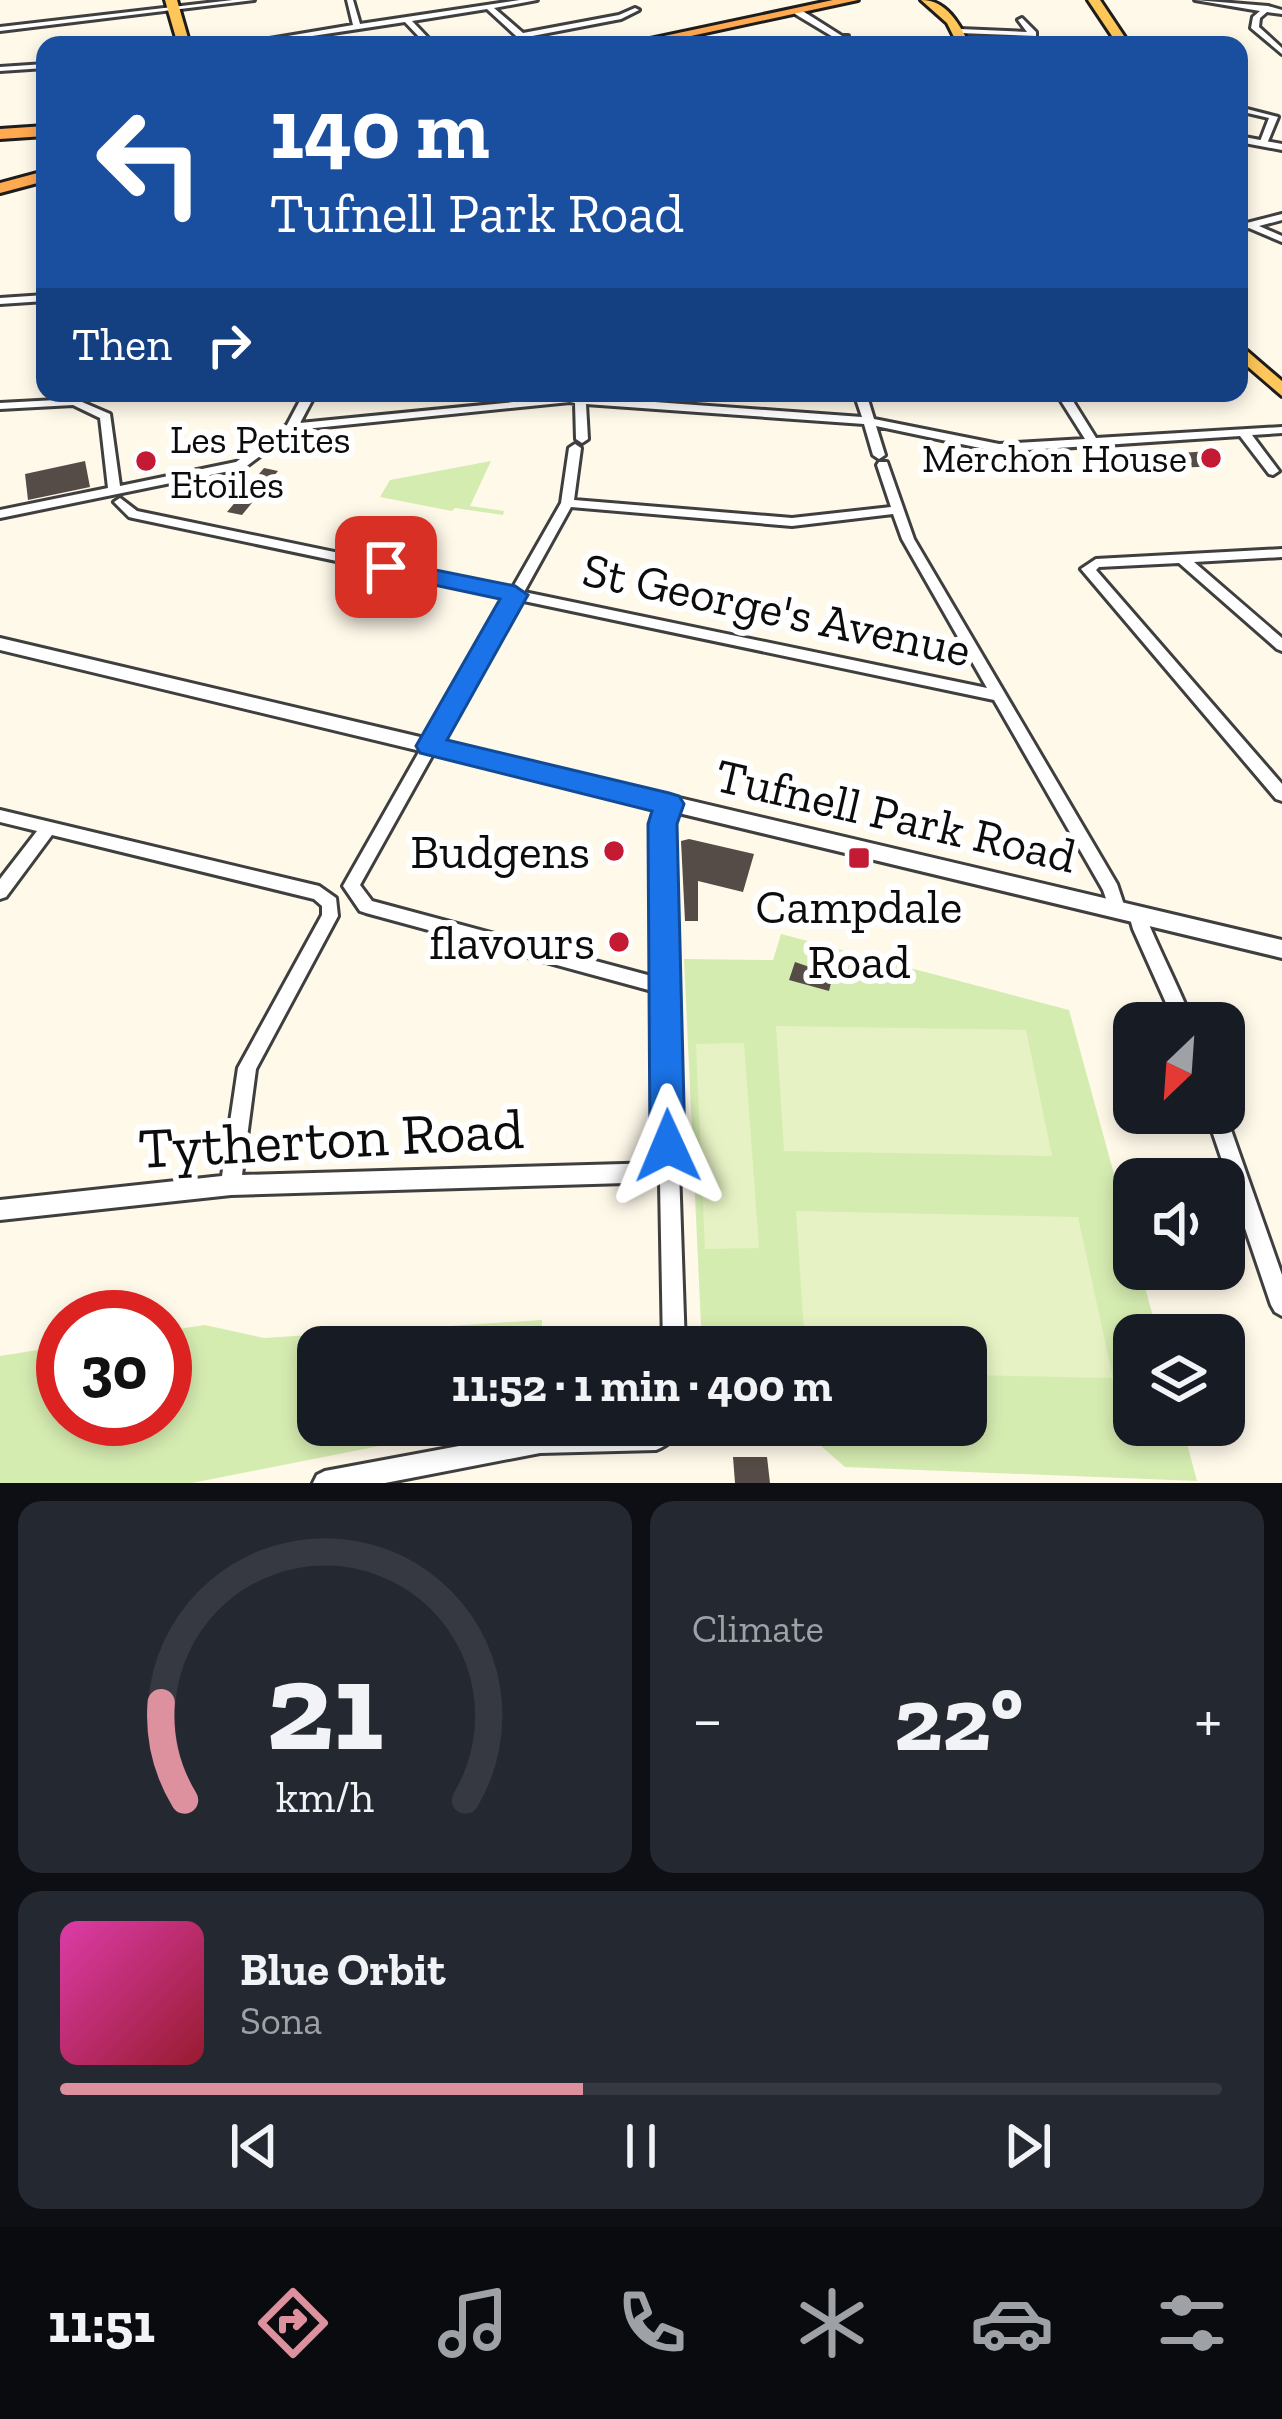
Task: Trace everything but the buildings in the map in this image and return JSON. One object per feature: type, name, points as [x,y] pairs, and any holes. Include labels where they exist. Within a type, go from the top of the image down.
[{"type":"highway","points":[[674,36],[852,0]]},
{"type":"highway","points":[[0,134],[36,131]]},
{"type":"highway","points":[[0,188],[36,178]]},
{"type":"main road","points":[[926,0],[960,36]]},
{"type":"main road","points":[[1094,0],[1118,36]]},
{"type":"main road","points":[[173,5],[182,36]]},
{"type":"main road","points":[[1248,359],[1282,391]]},
{"type":"street","points":[[0,29],[173,5],[251,0]]},
{"type":"street","points":[[350,0],[357,27]]},
{"type":"street","points":[[298,36],[534,0]]},
{"type":"street","points":[[1198,0],[1282,12]]},
{"type":"street","points":[[1282,3],[1265,10],[1255,28],[1282,52]]},
{"type":"street","points":[[489,7],[521,36],[621,17],[635,10]]},
{"type":"street","points":[[798,12],[838,36]]},
{"type":"street","points":[[407,20],[422,36]]},
{"type":"street","points":[[998,36],[1033,34],[1022,20]]},
{"type":"street","points":[[0,69],[36,67]]},
{"type":"street","points":[[1248,112],[1278,118],[1263,144]]},
{"type":"street","points":[[1248,141],[1282,147]]},
{"type":"street","points":[[1248,225],[1282,217]]},
{"type":"street","points":[[1248,227],[1282,238]]},
{"type":"street","points":[[0,301],[36,299]]},
{"type":"street","points":[[0,406],[36,398]]},
{"type":"street","points":[[75,402],[106,416],[117,497]]},
{"type":"street","points":[[0,514],[117,497],[240,465],[292,428],[305,402]]},
{"type":"street","points":[[292,428],[511,402]]},
{"type":"street","points":[[580,402],[567,503],[353,878],[352,892],[366,906],[664,987]]},
{"type":"street","points":[[649,402],[868,421],[999,448],[1282,430]]},
{"type":"street","points":[[863,402],[896,510],[933,585],[1127,913],[1173,1002]]},
{"type":"street","points":[[1068,402],[1093,443]]},
{"type":"street","points":[[1244,433],[1273,471]]},
{"type":"street","name":"St George's Avenue","points":[[117,497],[133,514],[1000,696]]},
{"type":"street","points":[[567,503],[792,522],[896,510]]},
{"type":"street","points":[[1277,556],[1096,563],[1088,569],[1282,795]]},
{"type":"street","points":[[1183,559],[1282,646]]},
{"type":"street","name":"Tufnell Park Road","points":[[0,644],[1282,949]]},
{"type":"street","points":[[669,804],[662,824],[673,1326]]},
{"type":"street","points":[[0,816],[319,893],[330,903],[331,916],[247,1068],[231,1185]]},
{"type":"street","points":[[0,892],[49,828]]},
{"type":"street","points":[[1223,1134],[1282,1305]]},
{"type":"street","name":"Tytherton Road","points":[[0,1210],[231,1185],[668,1172]]},
{"type":"street","points":[[325,1483],[519,1446]]},
{"type":"green space","points":[[491,461],[470,506],[504,511],[503,515],[380,497],[390,480]]},
{"type":"green space","points":[[781,934],[1069,1010],[1113,1170],[1113,1290],[1146,1290],[1152,1314],[1113,1314],[1113,1446],[1188,1446],[1197,1481],[845,1467],[821,1446],[987,1446],[987,1326],[701,1326],[684,959],[773,960]]},
{"type":"green space","points":[[776,1026],[1026,1030],[1052,1156],[784,1151]]},
{"type":"green space","points":[[744,1043],[759,1248],[705,1249],[696,1044]]},
{"type":"green space","points":[[796,1211],[1078,1217],[1113,1378],[987,1375],[987,1326],[804,1326]]},
{"type":"green space","points":[[542,1320],[542,1326],[449,1326]]},
{"type":"green space","points":[[205,1325],[264,1338],[297,1336],[297,1446],[380,1446],[192,1483],[0,1483],[0,1356],[36,1350],[36,1446],[192,1446],[192,1327]]},
{"type":"place","name":"Merchon House","points":[[1211,458]]},
{"type":"place","name":"Les Petites Etoiles","points":[[146,461]]},
{"type":"place","name":"Budgens","points":[[614,851]]},
{"type":"place","name":"Campdale Road","points":[[859,858]]},
{"type":"place","name":"flavours","points":[[619,942]]},
{"type":"route","points":[[386,567],[515,595],[430,746],[669,804],[662,824],[668,1146]]}]
